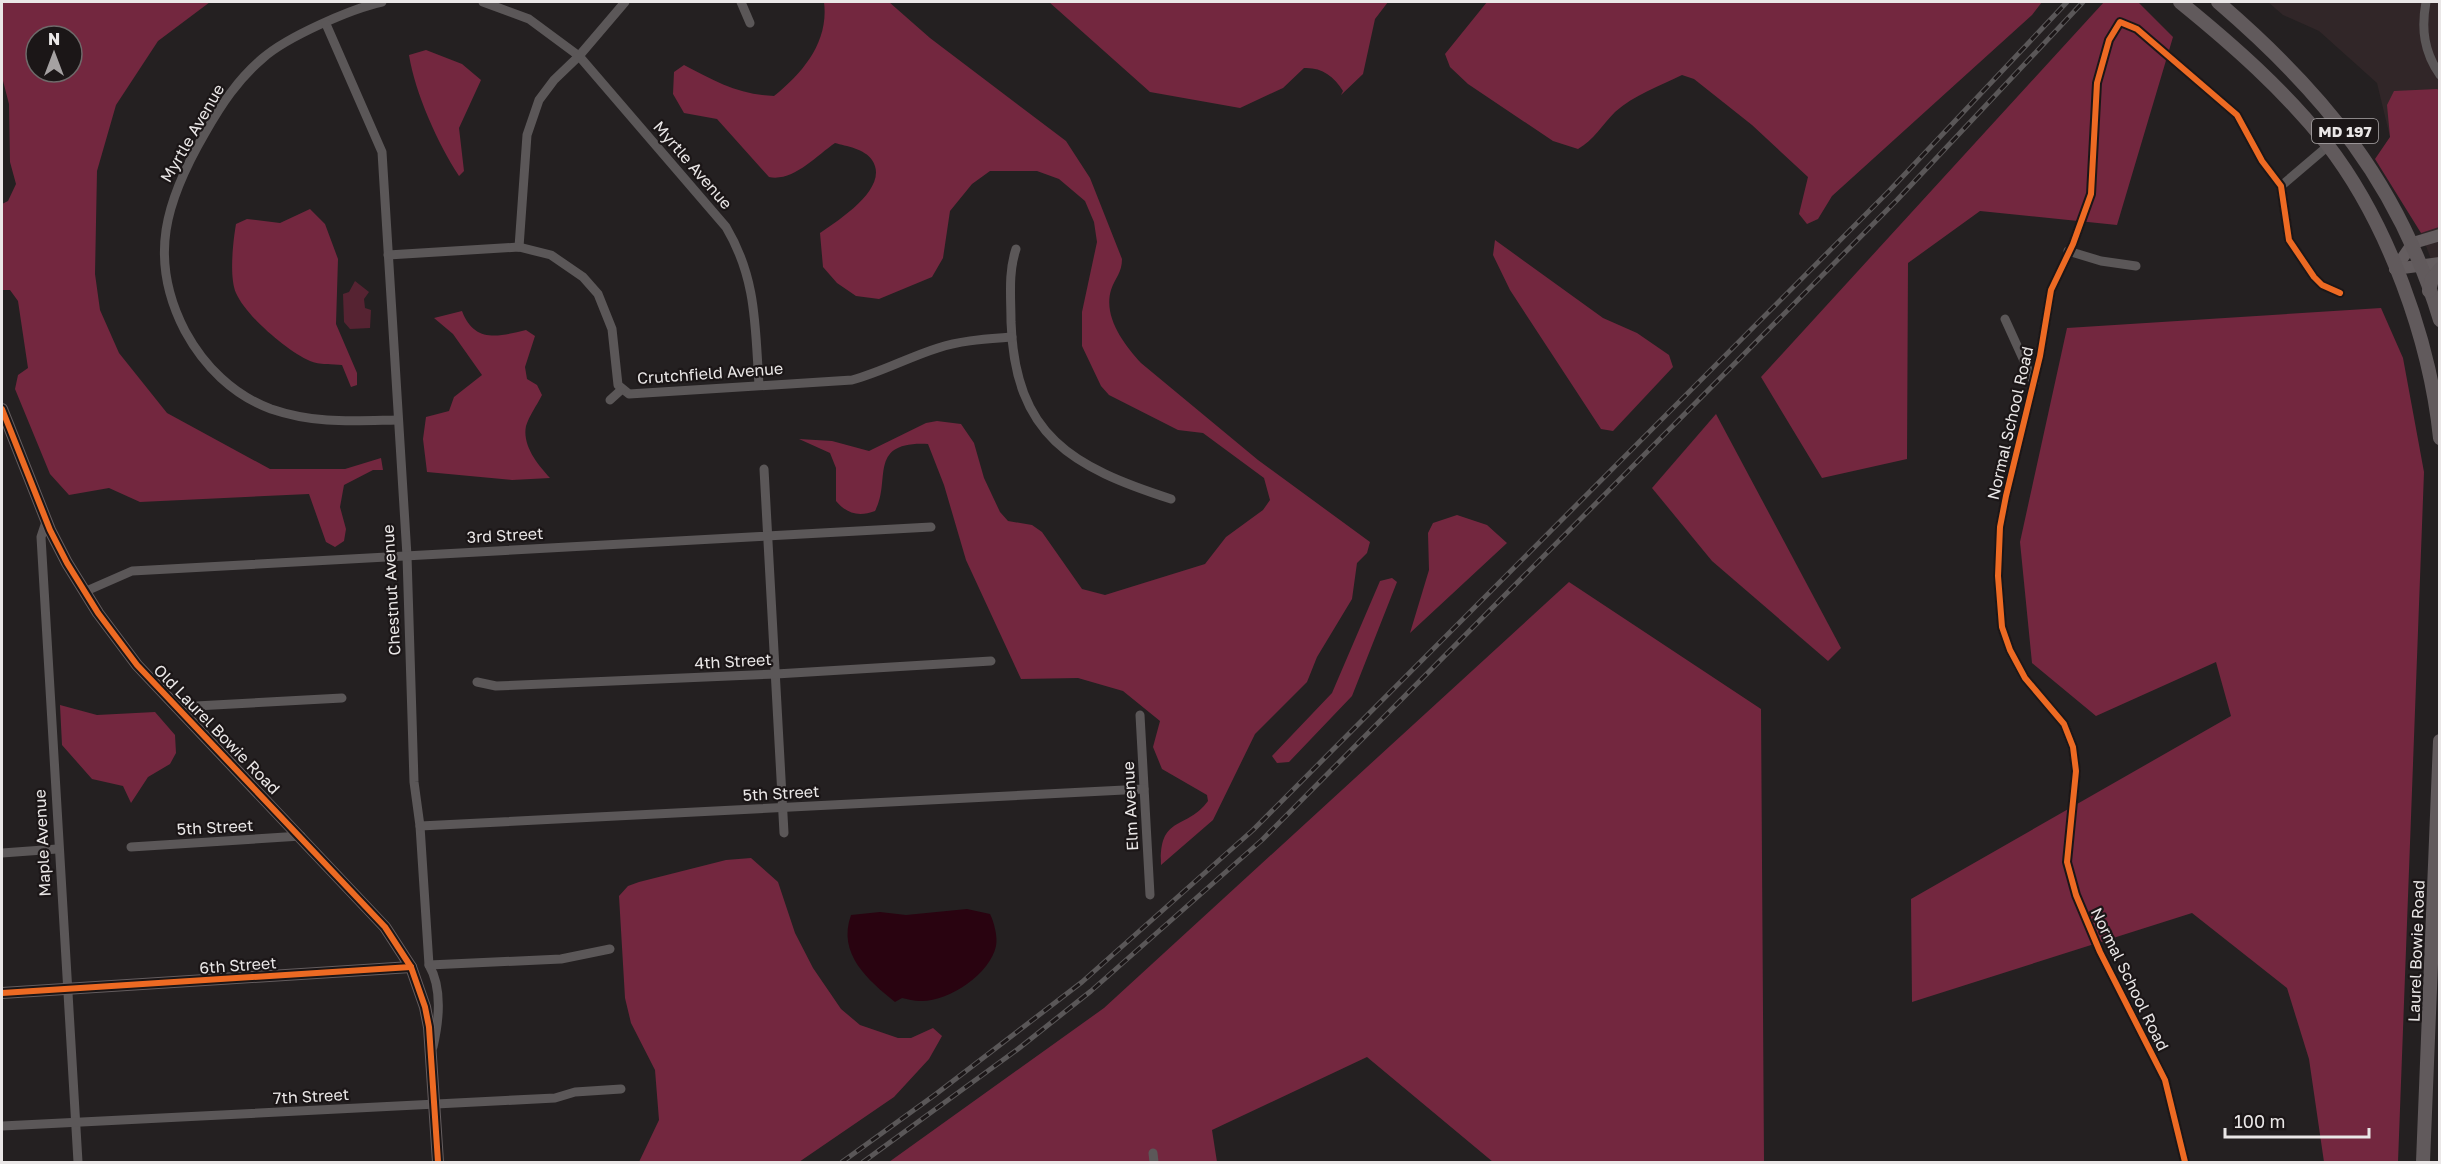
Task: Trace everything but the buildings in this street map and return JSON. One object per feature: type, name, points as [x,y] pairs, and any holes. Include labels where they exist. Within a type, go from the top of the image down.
[{"type":"main road","name":"MD 197","points":[[2180,2],[2249,61],[2328,146],[2369,212],[2395,269],[2431,381],[2439,438]]},
{"type":"main road","name":"MD 197","points":[[2218,2],[2272,49],[2325,105],[2364,156],[2413,243],[2439,320]]},
{"type":"main road","points":[[2429,291],[2432,279],[2439,269]]},
{"type":"main road","name":"Laurel Bowie Road","points":[[2423,1162],[2439,741]]},
{"type":"street","name":"Myrtle Avenue","points":[[382,2],[293,39],[264,56],[245,75],[219,109],[185,169],[171,202],[165,231],[165,260],[170,290],[178,316],[192,343],[224,382],[269,408],[324,422],[397,420]]},
{"type":"street","name":"Myrtle Avenue","points":[[483,2],[529,19],[579,56],[705,200],[740,250],[753,297],[759,385]]},
{"type":"street","points":[[519,247],[526,144],[539,100],[554,80],[579,56],[625,2]]},
{"type":"street","points":[[741,2],[750,23]]},
{"type":"street","points":[[2426,2],[2425,40],[2432,64],[2439,75]]},
{"type":"street","name":"Normal School Road","points":[[2185,1162],[2165,1080],[2100,952],[2076,895],[2067,862],[2076,771],[2073,747],[2064,724],[2025,678],[2002,627],[1998,576],[2000,527],[2034,383],[2051,290],[2091,194],[2097,83],[2109,40],[2120,22],[2137,28],[2229,106],[2245,128],[2262,161],[2281,186],[2289,240],[2314,277],[2322,285],[2340,293]]},
{"type":"street","name":"Chestnut Avenue","points":[[326,24],[382,152],[407,556],[414,782],[420,826],[429,965],[435,976],[439,1022],[432,1051],[438,1162]]},
{"type":"street","points":[[2281,186],[2328,146]]},
{"type":"street","points":[[2395,269],[2413,243],[2439,235]]},
{"type":"street","name":"Crutchfield Avenue","points":[[388,255],[519,247],[551,255],[568,265],[598,294],[612,328],[615,371],[621,390],[639,393],[852,380],[962,341],[1012,337]]},
{"type":"street","points":[[1016,249],[1010,267],[1012,337],[1023,391],[1034,416],[1051,438],[1086,466],[1171,499]]},
{"type":"street","points":[[2068,251],[2116,264],[2136,266]]},
{"type":"street","points":[[2395,269],[2439,263]]},
{"type":"street","points":[[2005,319],[2034,383]]},
{"type":"street","points":[[610,400],[621,390]]},
{"type":"street","name":"Old Laurel Bowie Road","points":[[2,409],[46,522],[84,592],[137,664],[373,913],[411,967],[425,1006],[432,1051]]},
{"type":"street","points":[[764,469],[784,833]]},
{"type":"street","name":"Maple Avenue","points":[[46,522],[41,537],[57,849],[78,1162]]},
{"type":"street","name":"3rd Street","points":[[84,592],[132,571],[769,534],[931,527]]},
{"type":"street","name":"4th Street","points":[[477,682],[496,686],[776,674],[991,661]]},
{"type":"street","points":[[177,707],[342,698]]},
{"type":"street","name":"Elm Avenue","points":[[1140,715],[1150,895]]},
{"type":"street","name":"5th Street","points":[[420,826],[1144,789]]},
{"type":"street","name":"5th Street","points":[[131,847],[301,836]]},
{"type":"street","points":[[2,853],[57,849]]},
{"type":"street","points":[[429,965],[561,959],[610,950]]},
{"type":"street","name":"6th Street","points":[[2,993],[411,967]]},
{"type":"street","name":"7th Street","points":[[2,1126],[555,1098],[575,1092],[621,1089]]},
{"type":"shaded area","points":[[2,2],[210,2],[158,41],[116,105],[97,171],[95,274],[100,310],[119,353],[167,413],[270,469],[345,469],[381,458],[383,470],[373,470],[344,485],[340,507],[346,529],[344,541],[335,547],[326,542],[309,494],[140,502],[109,488],[69,495],[50,474],[15,389],[18,375],[28,368],[18,301],[10,290],[2,290],[2,204],[8,201],[16,184],[10,162],[9,104],[2,77]]},
{"type":"shaded area","points":[[824,2],[889,2],[930,38],[1066,141],[1090,178],[1122,259],[1120,272],[1109,300],[1112,320],[1128,347],[1141,363],[1258,460],[1370,542],[1367,553],[1357,563],[1352,599],[1317,657],[1307,682],[1255,734],[1213,820],[1161,865],[1164,838],[1169,830],[1200,810],[1208,801],[1207,795],[1162,769],[1153,747],[1160,721],[1123,691],[1078,678],[1021,679],[966,560],[944,485],[928,444],[909,445],[896,449],[888,456],[880,499],[875,511],[859,514],[844,509],[836,501],[836,468],[830,453],[799,439],[832,441],[869,451],[926,423],[937,421],[961,424],[974,443],[984,478],[1000,512],[1008,521],[1032,525],[1042,532],[1082,589],[1105,595],[1205,564],[1226,537],[1263,510],[1270,500],[1264,478],[1203,433],[1178,430],[1109,395],[1101,386],[1082,346],[1082,312],[1097,242],[1094,222],[1085,201],[1059,179],[1037,171],[990,171],[972,184],[950,211],[943,258],[932,277],[879,299],[856,296],[837,283],[823,267],[820,233],[849,212],[868,192],[874,182],[876,171],[869,156],[835,143],[795,172],[778,178],[769,177],[717,119],[684,113],[673,94],[674,72],[684,65],[738,90],[774,96],[795,77],[812,55],[823,30]]},
{"type":"shaded area","points":[[1049,2],[1388,2],[1375,19],[1363,74],[1341,95],[1343,91],[1331,77],[1316,69],[1304,68],[1283,88],[1240,108],[1150,92]]},
{"type":"shaded area","points":[[1487,2],[2042,2],[2032,15],[1832,196],[1818,219],[1807,224],[1799,214],[1808,177],[1752,125],[1694,79],[1682,75],[1630,101],[1615,112],[1593,137],[1578,149],[1553,141],[1468,84],[1450,67],[1445,54]]},
{"type":"shaded area","points":[[2104,2],[2138,2],[2173,37],[2117,225],[1980,211],[1908,263],[1907,459],[1822,478],[1761,377]]},
{"type":"shaded area","points":[[2268,2],[2439,2],[2439,280],[2415,217],[2390,137],[2377,83],[2319,31],[2283,15]]},
{"type":"shaded area","points":[[426,50],[462,64],[481,80],[459,128],[464,171],[459,176],[428,118],[412,70],[409,55]]},
{"type":"shaded area","points":[[2437,89],[2440,91],[2439,227],[2421,233],[2375,159],[2390,137],[2387,105],[2394,91]]},
{"type":"shaded area","points":[[310,209],[325,224],[338,259],[336,324],[357,373],[357,385],[351,387],[342,365],[310,361],[268,332],[241,302],[234,286],[232,259],[236,224],[247,219],[280,223]]},
{"type":"shaded area","points":[[1495,240],[1603,318],[1637,333],[1669,355],[1673,367],[1613,431],[1601,429],[1510,290],[1493,255]]},
{"type":"shaded area","points":[[355,281],[369,292],[364,299],[365,308],[371,310],[370,328],[350,329],[344,322],[343,294],[349,292]]},
{"type":"shaded area","points":[[2381,308],[2403,358],[2424,472],[2398,1162],[2324,1162],[2309,1059],[2287,988],[2192,913],[1912,1002],[1911,899],[2231,716],[2216,662],[2096,716],[2032,663],[2020,542],[2067,328]]},
{"type":"shaded area","points":[[462,311],[467,321],[480,333],[497,336],[526,330],[535,336],[525,367],[527,379],[537,385],[542,395],[527,422],[525,433],[532,455],[550,478],[512,480],[427,472],[423,439],[426,417],[449,411],[454,397],[482,375],[453,334],[434,318]]},
{"type":"shaded area","points":[[1716,414],[1841,648],[1828,661],[1712,561],[1652,488]]},
{"type":"shaded area","points":[[1457,515],[1487,525],[1507,543],[1410,633],[1429,570],[1428,533],[1433,523]]},
{"type":"shaded area","points":[[1392,578],[1397,582],[1352,696],[1289,762],[1277,763],[1272,756],[1332,693],[1380,581]]},
{"type":"shaded area","points":[[1569,582],[1761,709],[1764,1162],[1493,1162],[1367,1057],[1212,1130],[1217,1162],[889,1162],[1104,1008]]},
{"type":"shaded area","points":[[60,705],[97,715],[155,712],[175,735],[176,753],[170,764],[148,777],[131,803],[123,786],[92,779],[62,745]]},
{"type":"shaded area","points":[[751,858],[778,882],[795,933],[813,968],[841,1009],[860,1025],[898,1038],[911,1038],[933,1028],[942,1036],[929,1059],[894,1097],[799,1162],[639,1162],[659,1120],[655,1070],[631,1023],[625,998],[619,896],[628,886],[639,882],[726,860]]},
{"type":"shaded area","points":[[967,909],[990,914],[995,930],[996,946],[986,967],[977,976],[943,997],[920,1001],[902,998],[895,1002],[875,985],[858,965],[848,942],[851,915],[880,912],[906,915]]},
{"type":"railway","points":[[842,1162],[936,1094],[1082,982],[1253,830],[1889,191],[2067,2]]},
{"type":"railway","points":[[863,1162],[1018,1049],[1091,991],[1262,840],[1897,200],[2083,2]]},
{"type":"cycle path","points":[[2185,1162],[2165,1080],[2100,952],[2076,895],[2067,862],[2076,771],[2073,747],[2064,724],[2025,678],[2010,650],[2002,627],[1998,576],[2000,527],[2040,356],[2051,290],[2073,244],[2091,194],[2097,83],[2109,40],[2120,22],[2137,29],[2237,115],[2262,161],[2281,186],[2289,240],[2314,277],[2322,285],[2340,293]]},
{"type":"cycle path","points":[[2,409],[50,530],[67,563],[98,613],[137,665],[385,927],[411,967],[425,1007],[429,1027],[438,1162]]},
{"type":"cycle path","points":[[2,993],[411,967]]}]
